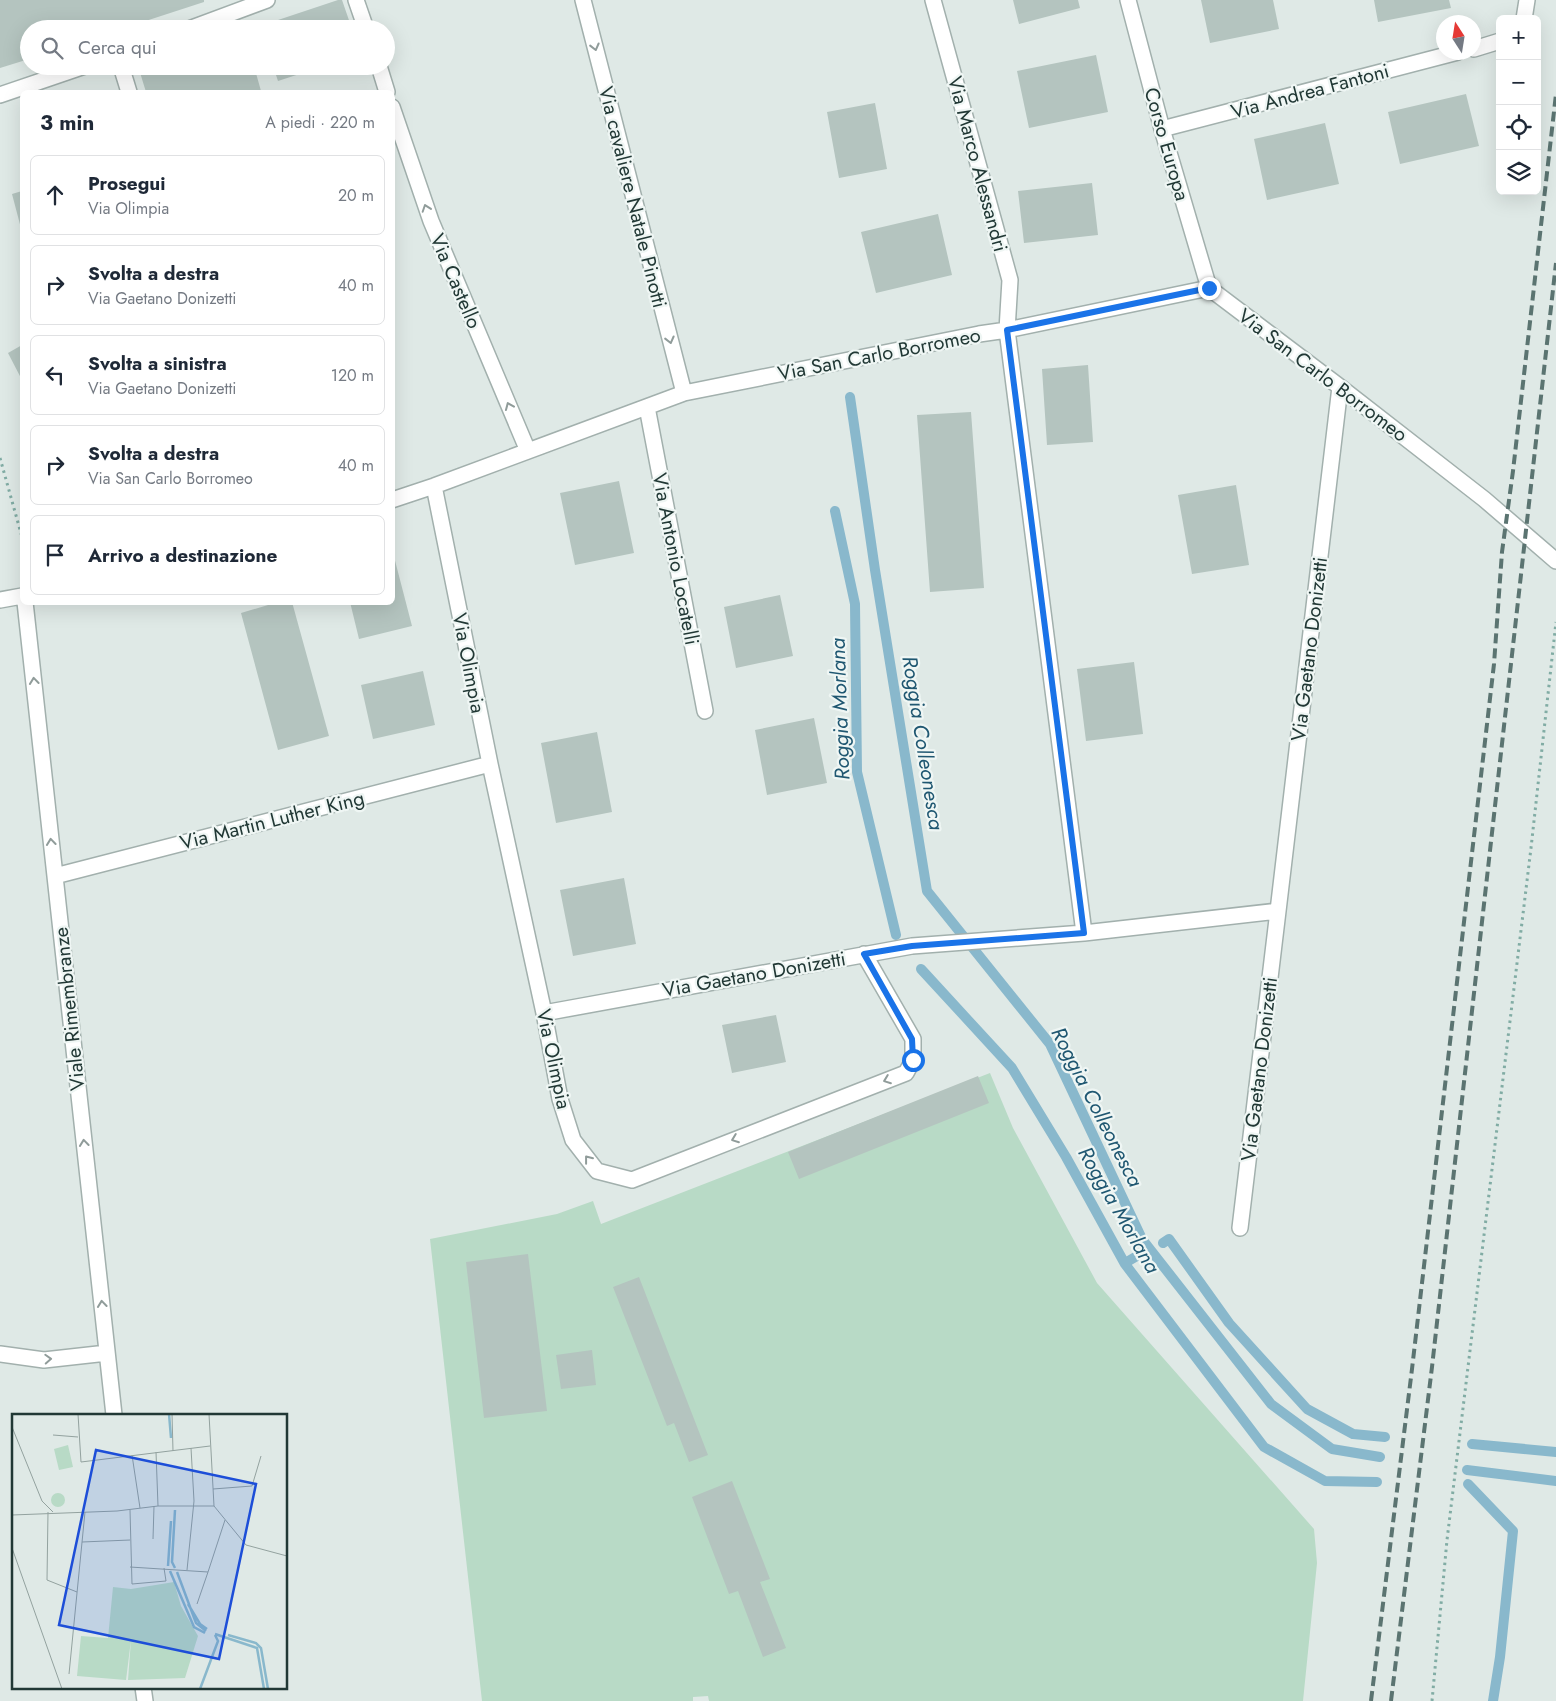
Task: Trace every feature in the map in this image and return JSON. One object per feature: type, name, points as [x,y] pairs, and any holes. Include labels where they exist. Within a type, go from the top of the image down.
[{"type":"street","points":[[213,20],[267,0]]},
{"type":"street","points":[[356,0],[363,20]]},
{"type":"street","name":"Via cavaliere Natale Pinotti","points":[[583,0],[684,393]]},
{"type":"street","name":"Via Marco Alessandri","points":[[933,0],[1010,280],[1007,330]]},
{"type":"street","name":"Corso Europa","points":[[1128,0],[1162,129],[1209,288]]},
{"type":"street","points":[[1525,15],[1527,0]]},
{"type":"street","points":[[1481,46],[1496,42]]},
{"type":"street","name":"Via Andrea Fantoni","points":[[1162,129],[1436,58]]},
{"type":"street","points":[[0,95],[59,75]]},
{"type":"street","points":[[123,75],[127,90]]},
{"type":"street","points":[[382,75],[387,90]]},
{"type":"street","name":"Via Castello","points":[[395,117],[431,221],[528,451]]},
{"type":"street","name":"Via San Carlo Borromeo","points":[[395,499],[684,393],[1007,330],[1209,288],[1484,499],[1556,561]]},
{"type":"street","points":[[1007,330],[1084,933]]},
{"type":"street","name":"Via Gaetano Donizetti","points":[[1240,1228],[1340,387]]},
{"type":"street","name":"Via Antonio Locatelli","points":[[647,407],[705,711]]},
{"type":"street","name":"Via Olimpia","points":[[434,486],[490,764],[544,1013],[560,1099],[573,1140],[597,1171],[632,1180],[906,1072],[913,1060],[912,1039],[864,954]]},
{"type":"street","points":[[0,600],[20,596]]},
{"type":"street","name":"Viale Rimembranze","points":[[25,605],[114,1414]]},
{"type":"street","name":"Via Martin Luther King","points":[[55,876],[490,764]]},
{"type":"street","name":"Via Gaetano Donizetti","points":[[544,1013],[912,946],[1084,933],[1278,911]]},
{"type":"street","points":[[0,1354],[44,1360],[107,1353]]},
{"type":"street","points":[[143,1688],[145,1701]]},
{"type":"path","points":[[0,458],[20,530]]},
{"type":"path","points":[[1432,1701],[1447,1540],[1529,867],[1556,622]]},
{"type":"green space","points":[[990,1073],[1013,1128],[1097,1283],[1314,1529],[1317,1563],[1303,1701],[709,1701],[708,1696],[693,1697],[693,1701],[482,1701],[430,1239],[557,1214],[593,1201],[601,1224]]},
{"type":"building","points":[[0,0],[204,0],[204,2],[149,20],[20,20],[20,62],[0,68]]},
{"type":"building","points":[[342,0],[349,20],[278,20]]},
{"type":"building","points":[[1013,0],[1078,0],[1080,8],[1019,24]]},
{"type":"building","points":[[1201,0],[1273,0],[1279,29],[1210,43]]},
{"type":"building","points":[[1374,0],[1449,0],[1451,8],[1378,22]]},
{"type":"building","points":[[1096,55],[1108,112],[1029,128],[1017,71]]},
{"type":"building","points":[[141,75],[257,75],[261,90],[145,90]]},
{"type":"building","points":[[276,75],[296,75],[278,81]]},
{"type":"building","points":[[1466,94],[1479,146],[1400,164],[1388,112]]},
{"type":"building","points":[[875,103],[887,169],[839,178],[827,112]]},
{"type":"building","points":[[1325,123],[1339,184],[1267,200],[1254,139]]},
{"type":"building","points":[[1092,183],[1098,235],[1024,243],[1018,191]]},
{"type":"building","points":[[20,192],[20,224],[12,194]]},
{"type":"building","points":[[938,214],[952,275],[876,293],[861,232]]},
{"type":"building","points":[[20,346],[20,376],[8,353]]},
{"type":"building","points":[[1088,365],[1093,442],[1047,445],[1042,369]]},
{"type":"building","points":[[971,412],[984,588],[930,592],[917,415]]},
{"type":"building","points":[[619,481],[634,553],[575,565],[560,493]]},
{"type":"building","points":[[1236,485],[1249,565],[1192,574],[1178,495]]},
{"type":"building","points":[[395,561],[412,626],[359,639],[351,605],[395,605]]},
{"type":"building","points":[[780,595],[793,656],[736,668],[724,607]]},
{"type":"building","points":[[268,605],[293,605],[329,736],[278,750],[241,613]]},
{"type":"building","points":[[1134,662],[1143,734],[1086,741],[1077,669]]},
{"type":"building","points":[[423,671],[435,725],[373,739],[361,685]]},
{"type":"building","points":[[814,718],[827,783],[767,795],[755,730]]},
{"type":"building","points":[[597,732],[612,812],[556,823],[541,743]]},
{"type":"building","points":[[624,878],[636,944],[573,956],[560,890]]},
{"type":"building","points":[[776,1015],[786,1062],[732,1073],[722,1025]]},
{"type":"building","points":[[978,1076],[989,1103],[799,1179],[788,1152]]},
{"type":"building","points":[[528,1254],[547,1411],[484,1418],[466,1262]]},
{"type":"building","points":[[639,1277],[708,1455],[689,1462],[674,1423],[667,1426],[613,1287]]},
{"type":"building","points":[[592,1350],[596,1385],[561,1389],[556,1355]]},
{"type":"building","points":[[732,1481],[770,1579],[760,1582],[786,1648],[763,1657],[738,1591],[729,1594],[692,1497]]},
{"type":"waterway","name":"Roggia Colleonesca","points":[[850,397],[875,570],[927,891],[1050,1044],[1142,1239],[1271,1404],[1332,1449],[1380,1457]]},
{"type":"waterway","name":"Roggia Morlana","points":[[835,511],[855,604],[857,772],[896,935]]},
{"type":"waterway","name":"Roggia Morlana","points":[[921,969],[1012,1068],[1066,1157],[1125,1264],[1264,1447],[1325,1481],[1377,1482]]},
{"type":"waterway","name":"Roggia Colleonesca","points":[[1163,1243],[1169,1239],[1229,1323],[1307,1409],[1353,1434],[1385,1437]]},
{"type":"waterway","name":"Roggia Colleonesca","points":[[1125,1263],[1137,1256]]},
{"type":"waterway","name":"Roggia Colleonesca","points":[[1472,1444],[1556,1452]]},
{"type":"waterway","name":"Roggia Colleonesca","points":[[1467,1470],[1556,1481]]},
{"type":"waterway","points":[[1468,1484],[1513,1531],[1500,1657],[1493,1701]]},
{"type":"railway","points":[[1371,1701],[1412,1369],[1494,664],[1502,552],[1556,94]]},
{"type":"railway","points":[[1391,1701],[1432,1367],[1556,263]]},
{"type":"route","points":[[913,1060],[912,1039],[864,954],[912,946],[1084,933],[1007,330],[1209,288]]}]
